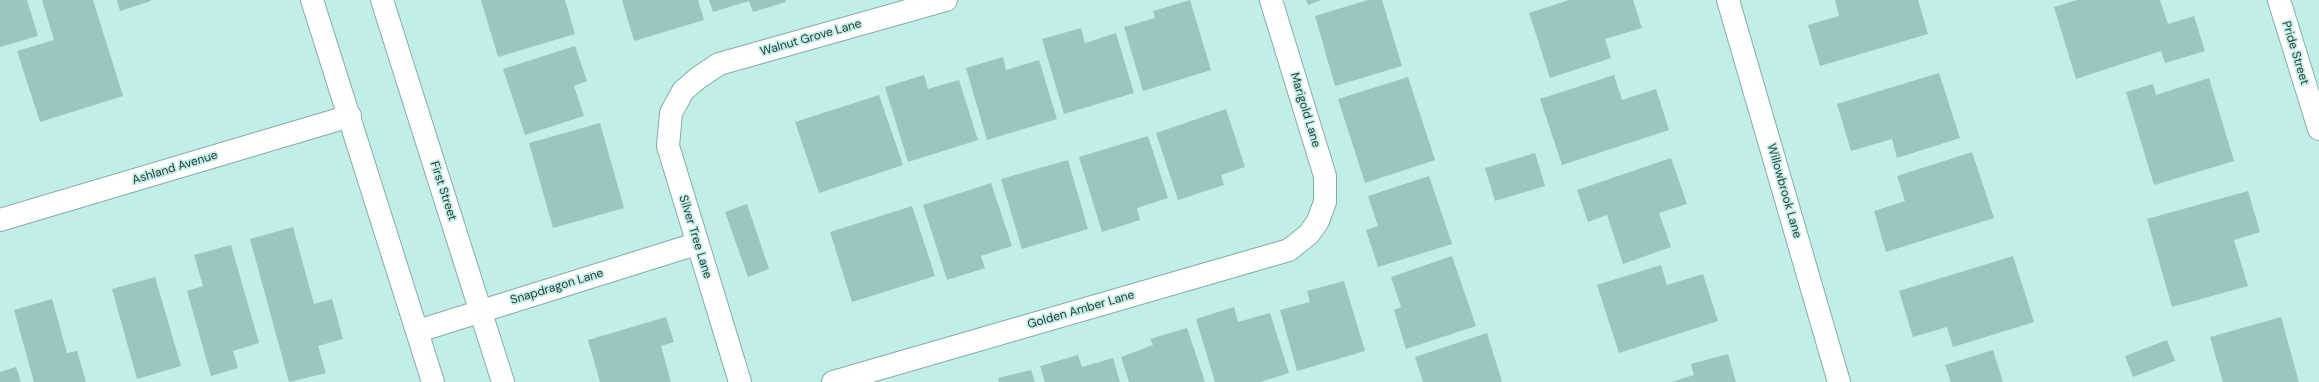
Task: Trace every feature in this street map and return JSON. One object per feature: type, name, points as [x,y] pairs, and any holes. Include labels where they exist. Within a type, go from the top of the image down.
[{"type":"street","points":[[312,0],[433,382]]},
{"type":"street","name":"First Street","points":[[382,0],[482,311],[503,382]]},
{"type":"street","name":"Walnut Grove Lane","points":[[683,91],[698,78],[719,64],[946,0]]},
{"type":"street","name":"Marigold Lane","points":[[1271,0],[1325,176],[1324,202],[1318,221]]},
{"type":"street","name":"Willowbrook Lane","points":[[1728,0],[1839,382]]},
{"type":"street","name":"Pride Street","points":[[2279,0],[2319,129]]},
{"type":"street","name":"Silver Tree Lane","points":[[683,91],[671,112],[668,146],[696,244],[740,382]]},
{"type":"street","name":"Ashland Avenue","points":[[0,220],[350,116]]},
{"type":"street","name":"Golden Amber Lane","points":[[833,382],[1289,250],[1309,234],[1318,221]]},
{"type":"street","name":"Snapdragon Lane","points":[[418,332],[696,244]]},
{"type":"building","points":[[0,0],[27,0],[38,36],[0,47]]},
{"type":"building","points":[[42,0],[93,0],[123,96],[40,122],[17,51],[54,40]]},
{"type":"building","points":[[117,0],[150,0],[151,1],[120,11]]},
{"type":"building","points":[[481,0],[565,0],[575,34],[498,57]]},
{"type":"building","points":[[622,0],[698,0],[704,20],[634,41]]},
{"type":"building","points":[[709,0],[785,0],[786,2],[753,12],[749,1],[713,12]]},
{"type":"building","points":[[1190,0],[1211,70],[1143,91],[1124,27],[1155,18],[1153,11]]},
{"type":"building","points":[[1306,0],[1322,0],[1308,5]]},
{"type":"building","points":[[1368,0],[1382,0],[1402,66],[1335,86],[1315,16]]},
{"type":"building","points":[[1569,0],[1633,0],[1642,28],[1605,39],[1611,58],[1550,78],[1529,13]]},
{"type":"building","points":[[1835,0],[1918,0],[1928,34],[1820,66],[1808,25],[1839,16]]},
{"type":"building","points":[[2077,0],[2160,0],[2168,24],[2194,16],[2205,51],[2165,63],[2161,51],[2076,79],[2054,7]]},
{"type":"building","points":[[1081,28],[1085,43],[1116,33],[1134,93],[1064,114],[1042,39]]},
{"type":"building","points":[[575,46],[587,81],[574,86],[584,116],[525,135],[503,69]]},
{"type":"building","points":[[1003,57],[1006,70],[1039,60],[1057,119],[987,140],[966,68]]},
{"type":"building","points":[[1939,73],[1960,138],[1897,158],[1892,139],[1851,151],[1837,104]]},
{"type":"building","points":[[924,75],[928,89],[959,80],[978,140],[908,162],[885,87]]},
{"type":"building","points":[[1614,75],[1622,100],[1656,89],[1669,130],[1562,165],[1540,99]]},
{"type":"building","points":[[1408,77],[1435,160],[1365,183],[1338,99]]},
{"type":"building","points":[[2209,78],[2234,161],[2154,185],[2126,92],[2153,84],[2156,95]]},
{"type":"building","points":[[879,95],[903,165],[819,193],[795,122]]},
{"type":"building","points":[[1226,109],[1245,167],[1221,175],[1224,185],[1178,200],[1156,133]]},
{"type":"building","points":[[600,123],[624,208],[553,228],[529,143]]},
{"type":"building","points":[[1148,136],[1168,198],[1137,208],[1140,220],[1102,232],[1079,157]]},
{"type":"building","points":[[1972,152],[1994,218],[1886,252],[1874,211],[1905,201],[1897,176]]},
{"type":"building","points":[[1535,153],[1545,186],[1495,201],[1485,168]]},
{"type":"building","points":[[1671,158],[1687,204],[1659,213],[1671,247],[1623,264],[1607,215],[1588,222],[1577,190]]},
{"type":"building","points":[[1068,160],[1088,229],[1022,249],[1001,179]]},
{"type":"building","points":[[1429,176],[1452,244],[1378,267],[1366,230],[1378,226],[1368,196]]},
{"type":"building","points":[[991,183],[1012,246],[981,256],[985,268],[947,280],[923,205]]},
{"type":"building","points":[[2248,191],[2260,232],[2234,240],[2248,286],[2172,307],[2147,219]]},
{"type":"building","points":[[747,204],[769,269],[748,277],[725,212]]},
{"type":"building","points":[[912,206],[935,276],[852,302],[830,232]]},
{"type":"building","points":[[293,227],[314,304],[332,299],[343,339],[318,346],[326,373],[289,382],[250,239]]},
{"type":"building","points":[[231,245],[259,343],[233,351],[238,368],[211,376],[187,291],[203,286],[194,255]]},
{"type":"building","points":[[1452,256],[1476,326],[1406,349],[1394,310],[1401,307],[1391,277]]},
{"type":"building","points":[[2013,256],[2034,322],[1953,347],[1947,327],[1913,337],[1899,291]]},
{"type":"building","points":[[1661,265],[1667,285],[1703,274],[1718,321],[1619,353],[1597,285]]},
{"type":"building","points":[[155,277],[181,366],[137,379],[112,289]]},
{"type":"building","points":[[1344,281],[1365,351],[1297,371],[1280,310],[1310,302],[1307,291]]},
{"type":"building","points":[[52,299],[67,353],[77,351],[86,382],[34,382],[14,310]]},
{"type":"building","points":[[1234,307],[1238,322],[1270,313],[1289,373],[1260,382],[1215,382],[1196,319]]},
{"type":"building","points":[[666,317],[674,342],[661,346],[671,382],[600,382],[588,340]]},
{"type":"building","points":[[2281,317],[2299,382],[2223,382],[2210,337]]},
{"type":"building","points":[[1187,328],[1205,382],[1129,382],[1121,357],[1153,345],[1150,339]]},
{"type":"building","points":[[1487,333],[1502,382],[1423,382],[1415,357]]},
{"type":"building","points":[[2167,340],[2175,361],[2133,377],[2125,356]]},
{"type":"building","points":[[1993,350],[2003,382],[1951,382],[1945,365]]},
{"type":"building","points":[[1728,354],[1736,382],[1671,382],[1694,375],[1691,364]]},
{"type":"building","points":[[1078,355],[1082,367],[1113,358],[1120,382],[1045,382],[1040,366]]},
{"type":"building","points":[[16,367],[21,382],[0,382],[0,372]]},
{"type":"building","points":[[1031,370],[1035,382],[999,382],[998,378]]}]
